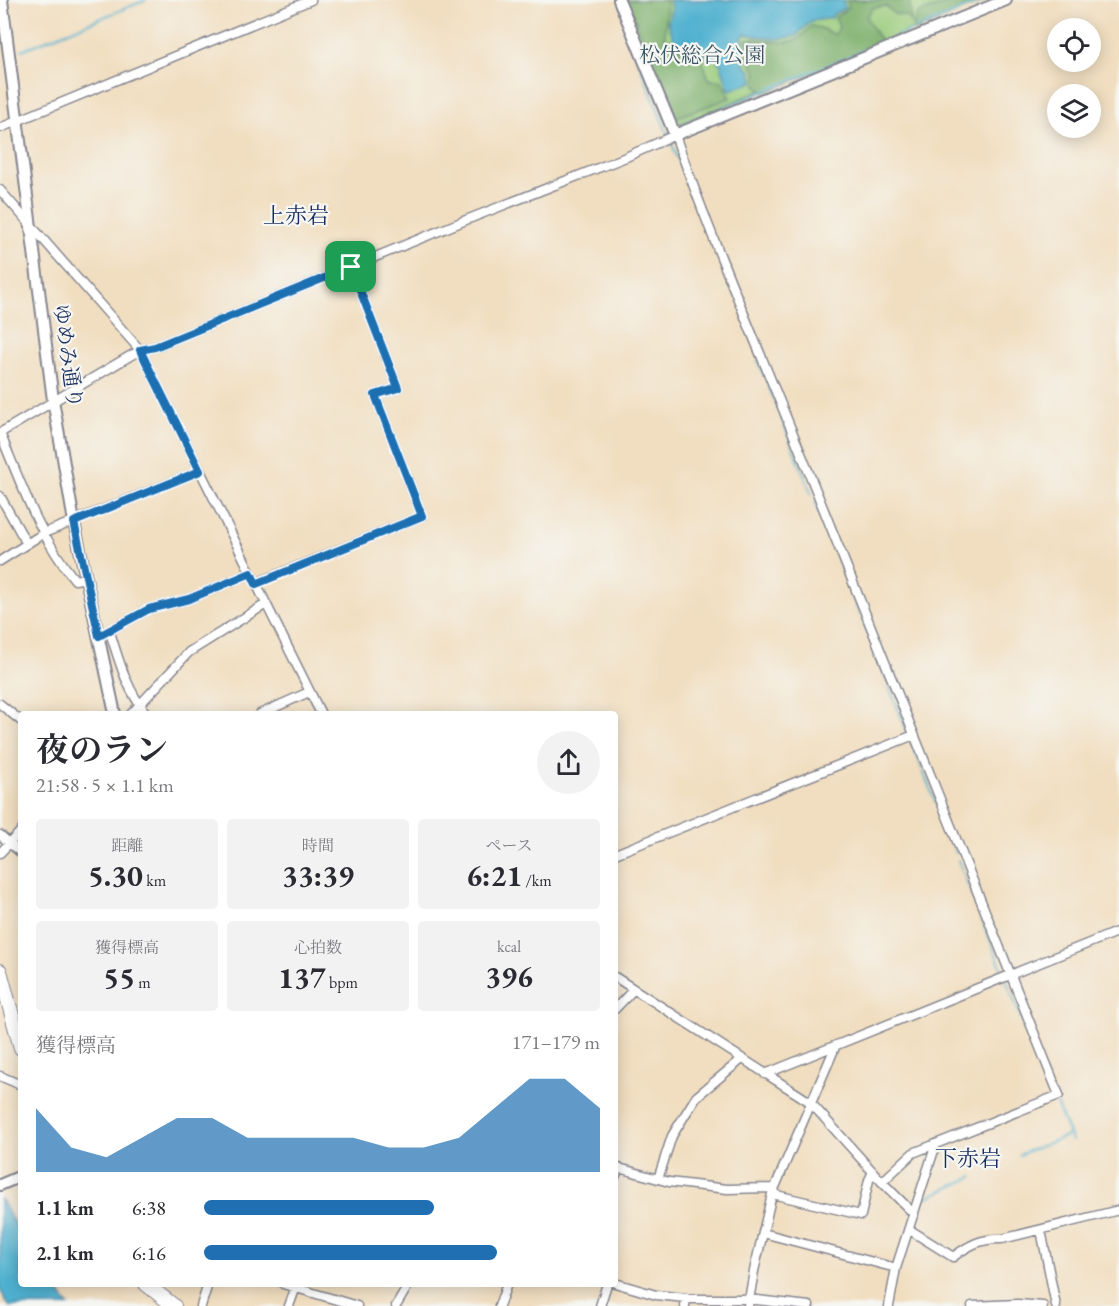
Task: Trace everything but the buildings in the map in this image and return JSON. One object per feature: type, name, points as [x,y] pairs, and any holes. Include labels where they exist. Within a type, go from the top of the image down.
[{"type":"main road","points":[[0,971],[18,1036]]},
{"type":"main road","points":[[150,1287],[174,1306]]},
{"type":"street","name":"ゆめみ通り","points":[[3,0],[53,399],[74,522],[114,711]]},
{"type":"street","points":[[0,128],[311,0]]},
{"type":"street","points":[[619,0],[1059,1095],[914,1153],[882,1182]]},
{"type":"street","points":[[86,578],[75,580],[61,563],[25,496],[0,433],[53,399],[140,350],[155,347],[626,157],[1006,0]]},
{"type":"street","points":[[0,189],[140,350],[319,711]]},
{"type":"street","points":[[256,584],[422,516],[375,395],[398,388],[351,267]]},
{"type":"street","points":[[0,561],[44,533],[200,471]]},
{"type":"street","points":[[0,496],[27,544]]},
{"type":"street","points":[[99,636],[149,609],[189,599],[251,573]]},
{"type":"street","points":[[134,711],[189,652],[266,604]]},
{"type":"street","points":[[110,632],[124,678],[145,711]]},
{"type":"street","points":[[267,711],[309,692]]},
{"type":"street","points":[[0,704],[18,719]]},
{"type":"street","points":[[618,853],[914,735]]},
{"type":"street","points":[[0,852],[18,834]]},
{"type":"street","points":[[0,835],[18,850]]},
{"type":"street","points":[[765,1074],[1119,931]]},
{"type":"street","points":[[618,979],[810,1102],[914,1214]]},
{"type":"street","points":[[618,1006],[633,990]]},
{"type":"street","points":[[748,1303],[773,1191],[836,1046]]},
{"type":"street","points":[[658,1179],[672,1137],[696,1097],[742,1059]]},
{"type":"street","points":[[0,1076],[18,1084]]},
{"type":"street","points":[[889,1306],[896,1268],[936,1144]]},
{"type":"street","points":[[618,1170],[619,1168],[658,1179],[727,1190],[773,1191],[861,1215],[873,1172]]},
{"type":"street","points":[[4,1184],[18,1177]]},
{"type":"street","points":[[909,1230],[953,1257],[968,1245],[989,1238],[1002,1239],[1119,1210]]},
{"type":"street","points":[[1041,1230],[1056,1306]]},
{"type":"street","points":[[763,1233],[896,1268]]},
{"type":"street","points":[[618,1284],[686,1302],[809,1306]]},
{"type":"street","points":[[201,1306],[207,1287]]},
{"type":"street","points":[[289,1306],[297,1287]]},
{"type":"street","points":[[300,1287],[357,1306]]},
{"type":"street","points":[[396,1306],[407,1287]]},
{"type":"street","points":[[500,1306],[506,1287]]},
{"type":"street","points":[[600,1306],[606,1287]]},
{"type":"street","points":[[972,1306],[1018,1304],[1043,1306]]},
{"type":"green space","name":"松伏総合公園","points":[[620,0],[986,0],[671,127]]},
{"type":"green space","points":[[624,0],[667,0],[665,37],[678,48],[690,50],[702,60],[709,79],[722,81],[730,98],[675,118],[673,102],[661,91],[656,67],[646,54],[636,21]]},
{"type":"green space","points":[[847,0],[910,0],[911,23],[906,16],[894,14],[886,6],[873,8],[867,16],[883,45],[764,93],[756,85],[756,72],[748,58],[746,39],[790,42],[798,39],[811,26],[835,35],[839,27],[835,17],[849,8]]},
{"type":"green space","points":[[956,0],[984,0],[915,32],[913,25],[919,13]]},
{"type":"water","points":[[670,0],[843,0],[845,8],[833,14],[832,18],[811,21],[796,36],[776,39],[745,34],[742,37],[744,62],[751,71],[753,82],[729,90],[721,65],[712,55],[675,43],[668,22],[671,11]]},
{"type":"water","points":[[0,1199],[18,1229],[18,1287],[55,1287],[69,1306],[9,1306],[0,1290]]},
{"type":"waterway","points":[[22,50],[146,0]]},
{"type":"waterway","points":[[675,128],[986,0]]},
{"type":"waterway","points":[[631,43],[668,135]]},
{"type":"waterway","points":[[671,142],[698,209]]},
{"type":"waterway","points":[[758,360],[764,375]]},
{"type":"waterway","points":[[767,382],[812,495]]},
{"type":"waterway","points":[[815,502],[860,615]]},
{"type":"waterway","points":[[863,621],[908,734]]},
{"type":"waterway","points":[[911,741],[956,853]]},
{"type":"waterway","points":[[958,860],[1003,972]]},
{"type":"waterway","points":[[1006,980],[1052,1094]]},
{"type":"waterway","points":[[1055,1101],[1072,1141]]},
{"type":"waterway","points":[[1019,1155],[1069,1135]]},
{"type":"waterway","points":[[923,1199],[973,1177]]},
{"type":"district","name":"上赤岩","points":[[296,215]]},
{"type":"district","name":"下赤岩","points":[[968,1158]]},
{"type":"route","points":[[351,267],[398,388],[375,395],[422,516],[256,584],[251,573],[189,599],[149,609],[99,636],[74,522],[200,471],[140,350],[155,347],[351,267]]}]
